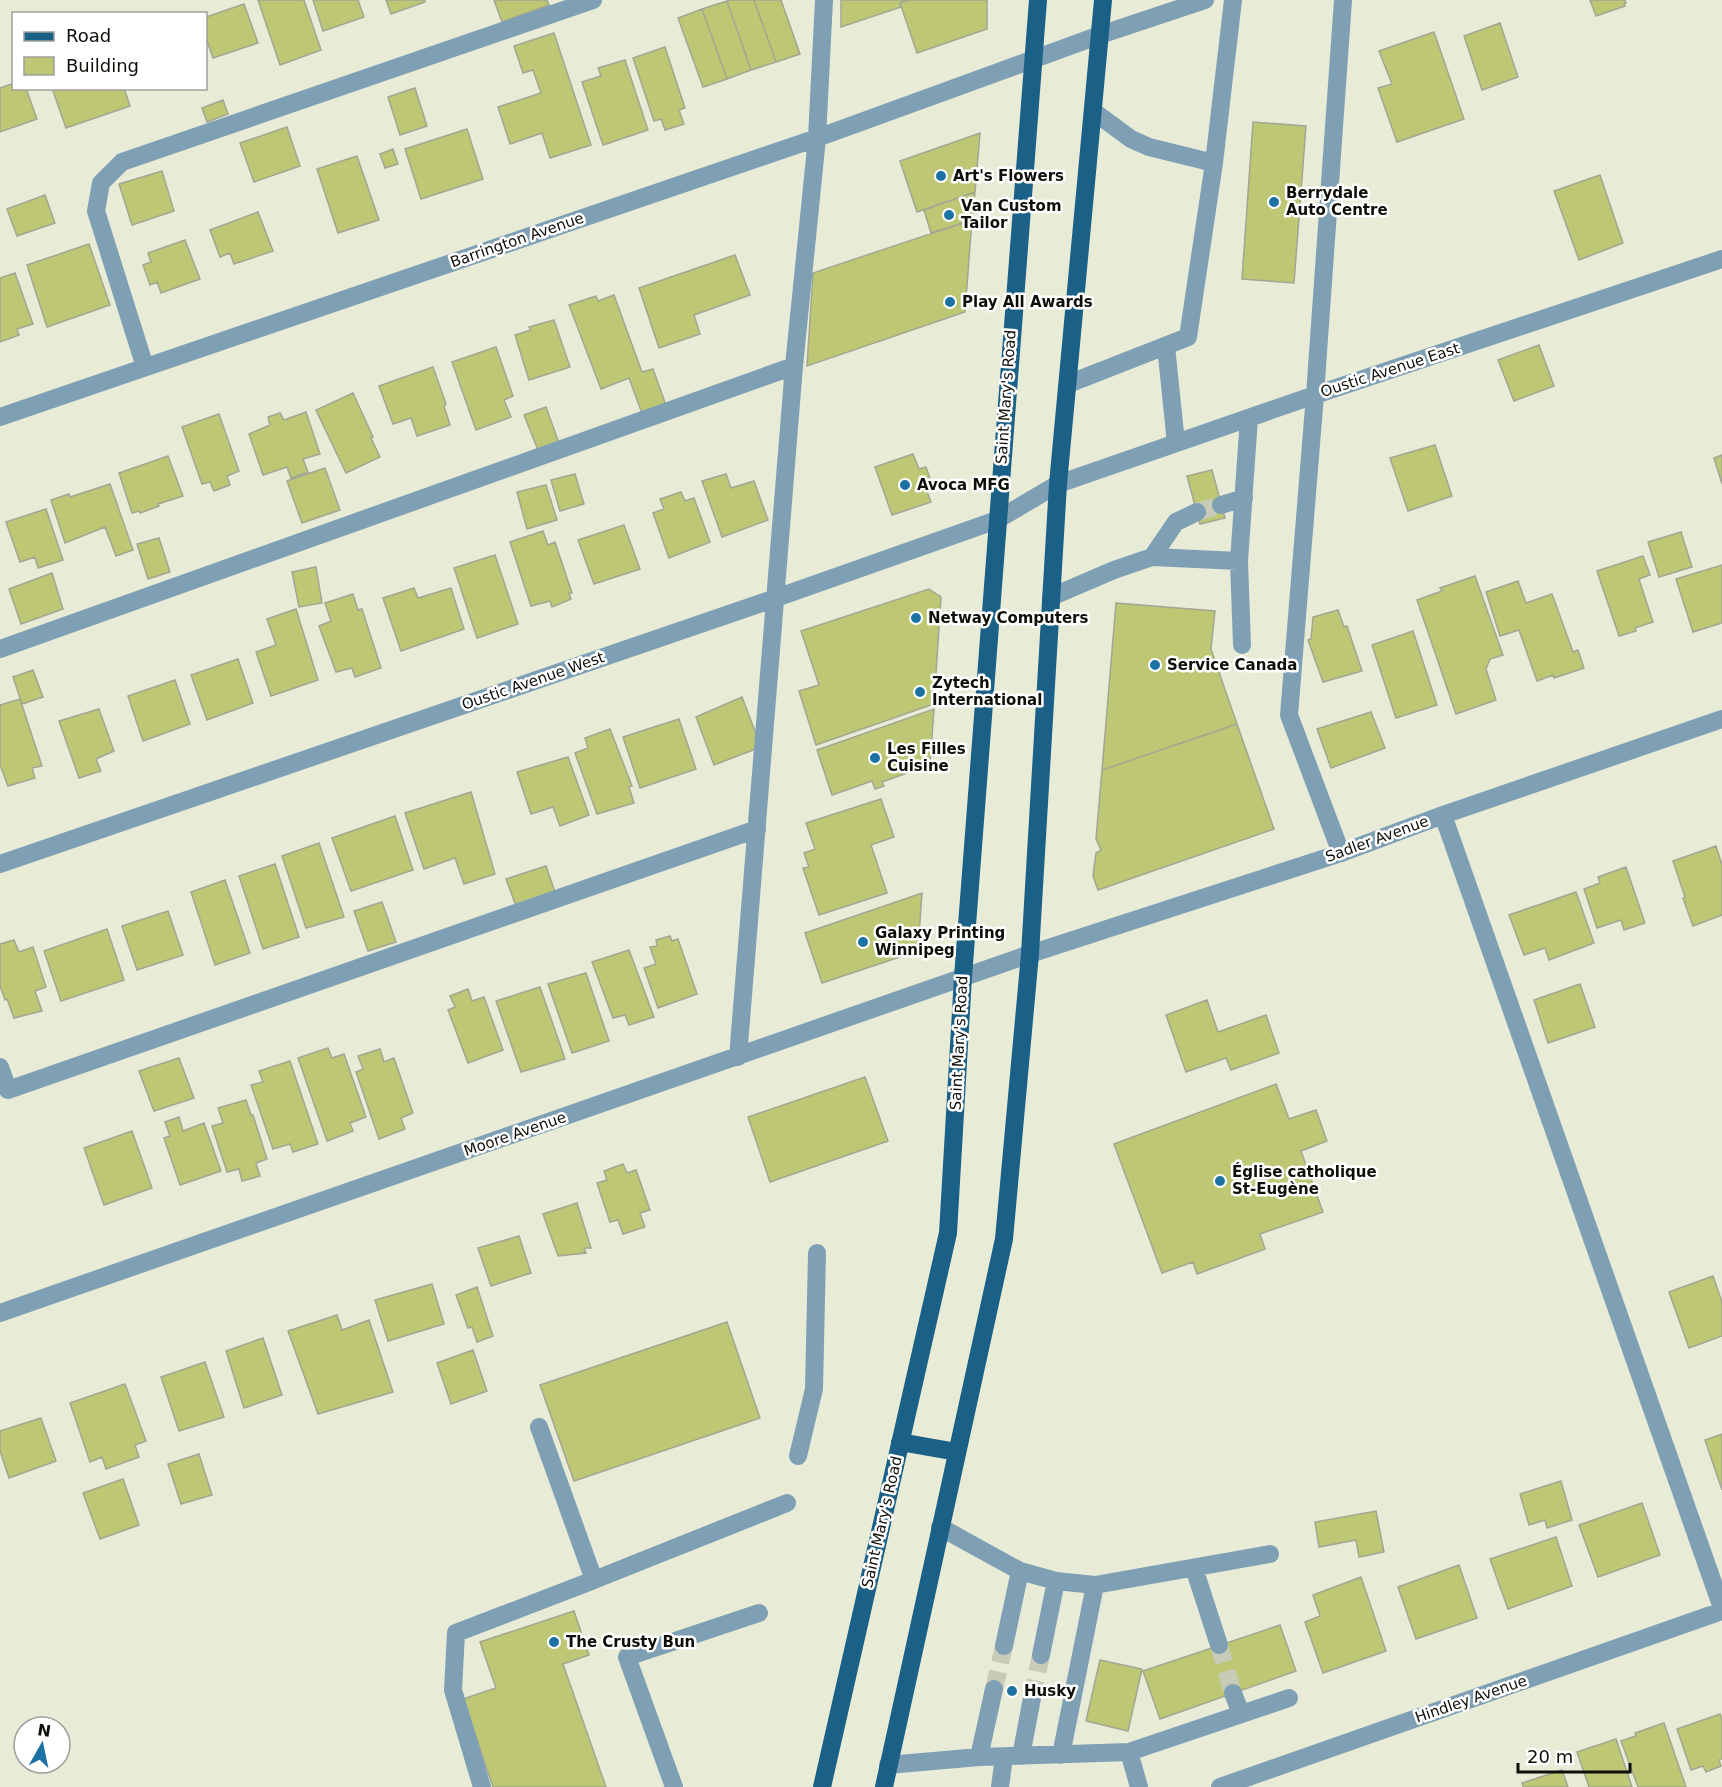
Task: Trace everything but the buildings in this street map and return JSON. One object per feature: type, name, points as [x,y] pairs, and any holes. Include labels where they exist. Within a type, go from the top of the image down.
[{"type":"main road","name":"Saint Mary's Road","points":[[822,1787],[948,1233],[963,977],[1038,0]]},
{"type":"main road","points":[[884,1787],[1004,1239],[1030,954],[1058,484],[1103,0]]},
{"type":"main road","points":[[900,1442],[957,1452]]},
{"type":"street","points":[[146,367],[96,211],[102,183],[122,162],[593,0]]},
{"type":"street","points":[[738,1057],[794,366],[818,138],[824,0]]},
{"type":"street","name":"Barrington Avenue","points":[[0,417],[818,138],[1100,35],[1205,0]]},
{"type":"street","points":[[1068,384],[1188,337],[1214,163],[1233,0]]},
{"type":"street","points":[[1341,853],[1289,715],[1315,395],[1343,0]]},
{"type":"street","points":[[1093,111],[1131,139],[1149,147],[1214,163]]},
{"type":"street","name":"Oustic Avenue East","points":[[1058,484],[1315,395],[1722,259]]},
{"type":"street","points":[[1166,345],[1176,443]]},
{"type":"street","points":[[0,649],[794,366]]},
{"type":"street","points":[[1242,645],[1239,561],[1249,418]]},
{"type":"street","name":"Oustic Avenue West","points":[[0,864],[997,520],[1058,484]]},
{"type":"street","points":[[1221,505],[1244,498]]},
{"type":"street","points":[[1152,557],[1176,522],[1197,513]]},
{"type":"street","points":[[1051,597],[1114,570],[1152,557],[1239,561]]},
{"type":"street","name":"Sadler Avenue","points":[[1030,954],[1341,853],[1443,815],[1722,719]]},
{"type":"street","points":[[1443,815],[1722,1610]]},
{"type":"street","points":[[0,1067],[8,1090],[757,829]]},
{"type":"street","name":"Moore Avenue","points":[[0,1313],[1030,954]]},
{"type":"street","points":[[798,1456],[814,1389],[817,1253]]},
{"type":"street","points":[[539,1427],[594,1580]]},
{"type":"street","points":[[482,1787],[453,1690],[456,1633],[787,1503]]},
{"type":"street","points":[[940,1527],[1020,1571],[1056,1581],[1095,1585],[1270,1554]]},
{"type":"street","points":[[1194,1568],[1219,1645]]},
{"type":"street","points":[[1004,1646],[1020,1571]]},
{"type":"street","points":[[1041,1655],[1056,1581]]},
{"type":"street","points":[[1061,1755],[1095,1585]]},
{"type":"street","name":"Hindley Avenue","points":[[1220,1787],[1722,1610]]},
{"type":"street","points":[[674,1787],[627,1657],[759,1613]]},
{"type":"street","points":[[979,1757],[994,1689]]},
{"type":"street","points":[[1233,1693],[1241,1714]]},
{"type":"street","points":[[1000,1787],[1032,1698]]},
{"type":"street","points":[[888,1765],[979,1757],[1130,1752],[1289,1698]]},
{"type":"street","points":[[1130,1752],[1139,1787]]},
{"type":"tunnel","points":[[1197,512],[1221,505]]},
{"type":"tunnel","points":[[1219,1645],[1233,1693]]},
{"type":"tunnel","points":[[994,1689],[1004,1646]]},
{"type":"tunnel","points":[[1032,1698],[1041,1655]]},
{"type":"place","name":"Art's Flowers","points":[[941,176]]},
{"type":"place","name":"Berrydale Auto Centre","points":[[1274,202]]},
{"type":"place","name":"Van Custom Tailor","points":[[949,215]]},
{"type":"place","name":"Play All Awards","points":[[950,302]]},
{"type":"place","name":"Avoca MFG","points":[[905,485]]},
{"type":"place","name":"Netway Computers","points":[[916,618]]},
{"type":"place","name":"Service Canada","points":[[1155,665]]},
{"type":"place","name":"Zytech International","points":[[920,692]]},
{"type":"place","name":"Les Filles Cuisine","points":[[875,758]]},
{"type":"place","name":"Galaxy Printing Winnipeg","points":[[863,942]]},
{"type":"place","name":"Église catholique St-Eugène","points":[[1220,1181]]},
{"type":"place","name":"The Crusty Bun","points":[[554,1642]]},
{"type":"place","name":"Husky","points":[[1012,1691]]}]
